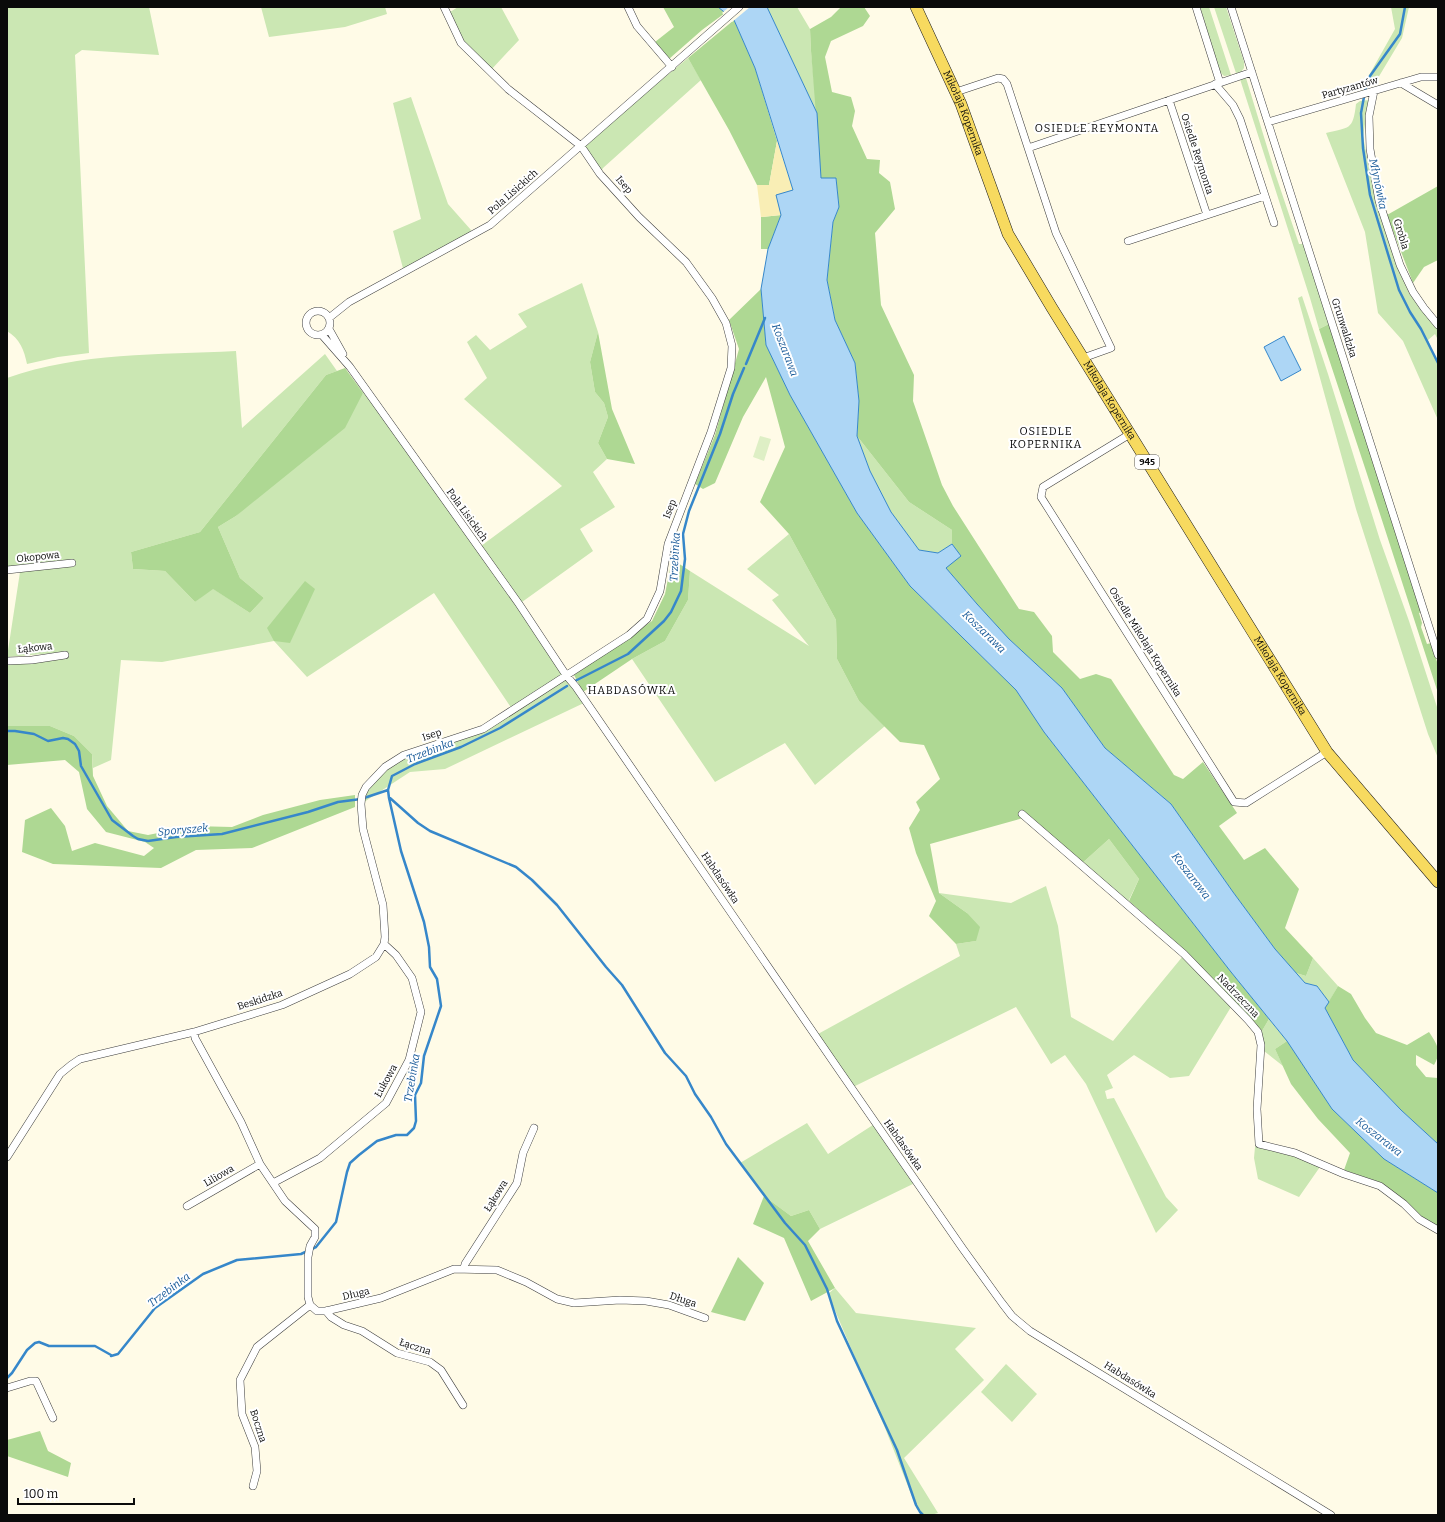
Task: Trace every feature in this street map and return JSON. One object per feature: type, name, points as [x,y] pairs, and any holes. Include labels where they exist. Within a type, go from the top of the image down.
[{"type":"main road","name":"Mikołaja Kopernika","points":[[916,7],[962,104],[1008,234],[1327,752],[1438,882]]},
{"type":"street","name":"Isep","points":[[384,944],[384,905],[364,829],[361,804],[362,796],[366,787],[385,767],[404,755],[483,729],[629,635],[647,619],[660,591],[668,544],[714,425],[731,368],[732,346],[726,323],[712,298],[686,262],[639,217],[600,174],[581,146],[508,89],[461,43],[444,7]]},
{"type":"street","points":[[628,7],[637,26],[672,67]]},
{"type":"street","points":[[581,146],[739,7]]},
{"type":"street","points":[[1196,7],[1218,83],[1233,105],[1240,119],[1274,223]]},
{"type":"street","name":"Grunwaldzka","points":[[1231,7],[1438,655]]},
{"type":"street","points":[[1028,148],[1252,72]]},
{"type":"street","name":"Partyzantów","points":[[1268,122],[1420,77],[1438,77]]},
{"type":"street","points":[[956,92],[998,78],[1007,84],[1056,233],[1111,348],[1083,358]]},
{"type":"street","points":[[1401,83],[1438,105]]},
{"type":"street","name":"Grobla","points":[[1374,91],[1369,116],[1370,149],[1379,201],[1400,265],[1413,292],[1438,325]]},
{"type":"street","name":"Osiedle Reymonta","points":[[1169,100],[1207,215]]},
{"type":"street","name":"Pola Lisickich","points":[[329,318],[349,302],[490,225],[581,146]]},
{"type":"street","points":[[1128,241],[1265,196]]},
{"type":"street","points":[[320,311],[329,318],[329,329],[322,335],[318,336],[310,333],[306,326],[307,318],[312,313],[320,311]]},
{"type":"street","name":"Pola Lisickich","points":[[329,329],[350,367]]},
{"type":"street","name":"Pola Lisickich","points":[[322,335],[350,367],[519,604],[566,675]]},
{"type":"street","name":"Osiedle Mikołaja Kopernika","points":[[1130,434],[1043,487],[1041,497],[1234,802],[1246,803],[1327,752]]},
{"type":"street","name":"Okopowa","points":[[7,570],[72,563]]},
{"type":"street","name":"Łąkowa","points":[[7,661],[32,660],[65,655]]},
{"type":"street","name":"Habdasówka","points":[[566,675],[576,687],[839,1070],[1012,1316],[1030,1331],[1331,1515]]},
{"type":"street","name":"Nadrzeczna","points":[[1022,814],[1184,954],[1258,1032],[1261,1045],[1256,1109],[1259,1144],[1295,1153],[1344,1174],[1380,1186],[1404,1204],[1419,1219],[1438,1230]]},
{"type":"street","name":"Beskidzka","points":[[7,1157],[60,1074],[80,1059],[194,1032],[282,1005],[350,974],[376,957],[384,944]]},
{"type":"street","name":"Łukowa","points":[[273,1183],[320,1158],[386,1103],[409,1060],[421,1012],[412,978],[396,955],[384,944]]},
{"type":"street","points":[[194,1032],[195,1038],[240,1122],[260,1164],[285,1202],[315,1229],[315,1236],[310,1246],[308,1257],[308,1297],[310,1305],[317,1311],[326,1311]]},
{"type":"street","name":"Łąkowa","points":[[464,1269],[465,1264],[517,1183],[523,1153],[534,1128]]},
{"type":"street","name":"Liliowa","points":[[187,1206],[260,1164]]},
{"type":"street","name":"Długa","points":[[326,1311],[381,1298],[454,1269],[464,1269],[497,1270],[526,1282],[557,1299],[574,1303],[620,1300],[646,1301],[669,1305],[706,1318]]},
{"type":"street","name":"Boczna","points":[[253,1486],[257,1471],[255,1447],[242,1414],[240,1380],[257,1347],[310,1305]]},
{"type":"street","name":"Łączna","points":[[326,1311],[331,1317],[344,1325],[362,1330],[397,1353],[430,1362],[441,1370],[463,1405]]},
{"type":"street","points":[[7,1388],[30,1380],[36,1381],[53,1418]]},
{"type":"green space","points":[[7,7],[149,7],[159,55],[82,50],[75,55],[89,353],[58,357],[27,364],[21,345],[7,331]]},
{"type":"green space","points":[[261,7],[385,7],[387,14],[345,27],[269,37]]},
{"type":"green space","points":[[458,7],[501,7],[519,40],[490,71],[461,43],[447,14]]},
{"type":"green space","points":[[663,7],[718,7],[725,13],[702,30],[669,59],[655,42],[674,27]]},
{"type":"green space","points":[[767,7],[797,7],[810,29],[817,113]]},
{"type":"green space","points":[[841,7],[864,7],[870,16],[863,26],[831,41],[825,57],[832,92],[851,97],[855,111],[852,126],[867,159],[880,160],[879,173],[890,182],[895,209],[875,233],[881,305],[914,375],[913,401],[942,485],[953,506],[1019,609],[1034,612],[1052,636],[1053,652],[1080,679],[1096,674],[1111,679],[1174,775],[1183,779],[1203,762],[1237,813],[1219,826],[1244,860],[1265,848],[1299,889],[1285,928],[1313,958],[1306,976],[1296,973],[1275,949],[1171,804],[1105,748],[1062,688],[1009,639],[945,567],[961,556],[952,544],[952,530],[909,502],[857,436],[859,401],[855,363],[835,320],[827,280],[833,222],[839,207],[836,178],[821,178],[810,29],[831,17]]},
{"type":"green space","points":[[1200,7],[1209,7],[1231,75],[1224,76],[1220,72]]},
{"type":"green space","points":[[1214,7],[1226,7],[1244,62],[1244,68],[1241,72],[1236,73]]},
{"type":"green space","points":[[1391,7],[1409,7],[1402,38],[1375,83],[1363,86],[1395,29]]},
{"type":"green space","points":[[734,20],[755,68],[777,141],[769,185],[757,185],[729,130],[688,58]]},
{"type":"green space","points":[[688,58],[701,80],[603,168],[600,174],[581,146]]},
{"type":"green space","points":[[1246,78],[1275,173],[1299,244],[1303,244],[1329,324],[1319,329],[1240,79]]},
{"type":"green space","points":[[411,97],[448,204],[471,230],[467,238],[404,272],[393,231],[421,219],[393,103]]},
{"type":"green space","points":[[1369,100],[1363,136],[1375,198],[1409,293],[1438,330],[1438,340],[1435,334],[1428,340],[1438,364],[1438,420],[1403,341],[1378,313],[1365,232],[1326,133],[1340,130],[1348,126],[1353,119],[1356,104],[1360,101]]},
{"type":"green space","points":[[1438,186],[1438,260],[1424,267],[1413,283],[1387,215]]},
{"type":"green space","points":[[781,215],[768,249],[761,249],[761,217]]},
{"type":"green space","points":[[582,283],[598,332],[590,362],[595,392],[604,403],[608,417],[598,443],[607,459],[593,472],[615,507],[580,529],[593,551],[522,602],[566,675],[586,702],[445,769],[410,772],[361,804],[366,787],[404,755],[483,729],[512,709],[434,593],[307,677],[274,641],[162,662],[121,660],[111,760],[93,768],[92,754],[74,736],[50,726],[7,726],[7,661],[69,655],[67,652],[7,657],[20,572],[72,563],[7,568],[7,378],[63,363],[91,359],[149,354],[236,351],[242,428],[325,354],[337,371],[326,375],[200,532],[131,552],[133,569],[165,571],[195,602],[212,588],[250,613],[264,598],[240,578],[218,527],[236,516],[363,393],[345,368],[486,554],[481,546],[562,486],[464,399],[487,378],[467,342],[476,335],[490,350],[527,327],[518,314]]},
{"type":"green space","points":[[761,289],[766,345],[790,395],[857,513],[910,586],[1016,690],[1044,732],[1269,1019],[1262,1031],[1186,951],[1129,901],[1139,879],[1109,839],[1079,866],[1023,818],[930,844],[939,893],[967,913],[980,927],[976,941],[956,944],[929,916],[936,901],[916,853],[909,828],[920,810],[916,802],[940,779],[924,745],[900,742],[859,701],[837,659],[836,620],[789,534],[760,502],[785,447],[766,377],[743,417],[715,483],[703,489],[695,484],[715,435],[739,349],[729,320]]},
{"type":"green space","points":[[1302,296],[1380,540],[1409,621],[1438,710],[1438,758],[1428,734],[1356,509],[1298,298]]},
{"type":"green space","points":[[1329,324],[1422,612],[1419,613],[1422,623],[1421,627],[1427,644],[1431,643],[1438,665],[1438,693],[1319,329]]},
{"type":"green space","points":[[598,332],[612,409],[635,464],[607,459],[598,443],[608,417],[604,403],[595,392],[590,362]]},
{"type":"green space","points":[[345,368],[363,393],[345,428],[236,516],[218,527],[240,578],[264,598],[250,613],[213,589],[195,602],[165,571],[133,569],[131,552],[200,532],[326,375]]},
{"type":"green space","points":[[760,436],[771,439],[764,461],[753,457]]},
{"type":"green space","points":[[857,436],[909,502],[952,530],[952,544],[938,553],[919,550],[891,512],[870,471]]},
{"type":"green space","points":[[789,534],[836,620],[837,659],[859,701],[885,726],[815,785],[785,743],[715,782],[632,659],[665,641],[688,600],[690,571],[809,646],[772,600],[779,595],[747,569]]},
{"type":"green space","points":[[672,559],[690,571],[688,600],[665,641],[632,659],[583,692],[574,675],[652,621],[665,594]]},
{"type":"green space","points":[[305,581],[315,589],[290,643],[274,641],[267,628]]},
{"type":"green space","points":[[7,726],[50,726],[74,736],[92,754],[93,776],[107,806],[128,831],[148,835],[193,826],[232,827],[263,815],[320,800],[355,795],[355,807],[252,848],[196,850],[161,868],[53,864],[22,852],[25,820],[51,808],[65,826],[72,851],[95,843],[144,856],[154,848],[145,842],[106,832],[87,809],[79,772],[65,760],[7,765]]},
{"type":"green space","points":[[1109,839],[1139,879],[1127,904],[1079,866]]},
{"type":"green space","points":[[1046,886],[1058,926],[1071,1017],[1113,1041],[1183,956],[1231,1007],[1189,1076],[1170,1078],[1134,1055],[1107,1075],[1113,1088],[1105,1091],[1107,1099],[1114,1098],[1166,1197],[1178,1210],[1156,1233],[1086,1084],[1065,1055],[1051,1064],[1016,1007],[851,1088],[818,1034],[960,956],[956,944],[976,941],[967,913],[939,893],[1011,903]]},
{"type":"green space","points":[[1313,958],[1338,986],[1329,1002],[1317,986],[1305,983],[1296,973],[1306,976]]},
{"type":"green space","points":[[1338,986],[1351,994],[1376,1033],[1407,1045],[1429,1032],[1432,1036],[1438,1048],[1438,1056],[1434,1065],[1416,1055],[1416,1065],[1426,1077],[1438,1078],[1438,1144],[1401,1110],[1353,1060],[1325,1008]]},
{"type":"green space","points":[[1250,1018],[1262,1031],[1269,1019],[1287,1041],[1275,1049],[1283,1066],[1264,1051]]},
{"type":"green space","points":[[1287,1041],[1332,1109],[1384,1159],[1438,1193],[1438,1227],[1420,1217],[1382,1183],[1344,1170],[1350,1153],[1318,1119],[1291,1084],[1275,1049]]},
{"type":"green space","points":[[807,1123],[828,1154],[876,1123],[917,1182],[820,1229],[809,1210],[791,1216],[764,1196],[740,1163]]},
{"type":"green space","points":[[1259,1144],[1322,1164],[1299,1197],[1258,1179],[1254,1158],[1255,1147]]},
{"type":"green space","points":[[764,1196],[791,1216],[809,1210],[820,1229],[808,1241],[835,1288],[811,1301],[784,1238],[753,1224]]},
{"type":"green space","points":[[738,1257],[764,1283],[745,1321],[711,1312]]},
{"type":"green space","points":[[835,1288],[856,1313],[976,1328],[955,1349],[984,1380],[904,1458],[938,1513],[924,1515],[917,1509],[885,1428],[828,1294]]},
{"type":"green space","points":[[1006,1364],[1037,1394],[1012,1422],[981,1392]]},
{"type":"green space","points":[[40,1431],[48,1451],[71,1463],[68,1477],[7,1456],[7,1440]]},
{"type":"sand","points":[[777,141],[793,190],[781,215],[761,217],[757,185],[769,185]]},
{"type":"water","name":"Koszarawa","points":[[718,7],[767,7],[817,113],[821,178],[836,178],[839,207],[833,222],[827,280],[835,320],[855,363],[859,401],[857,436],[870,471],[891,512],[919,550],[938,553],[952,544],[961,556],[946,568],[1009,639],[1062,688],[1105,748],[1171,804],[1275,949],[1305,983],[1317,986],[1329,1002],[1325,1008],[1353,1060],[1401,1110],[1438,1144],[1438,1193],[1384,1159],[1332,1109],[1287,1041],[1231,972],[1044,732],[1016,690],[910,586],[857,513],[790,395],[766,345],[761,289],[768,249],[781,215],[776,195],[793,190],[755,68],[734,20]]},
{"type":"water","points":[[1284,336],[1301,370],[1281,381],[1264,347]]},
{"type":"pier","points":[[729,7],[750,7],[732,22],[722,13]]},
{"type":"waterway","name":"Młynówka","points":[[1405,7],[1400,34],[1370,76],[1366,86],[1361,113],[1363,148],[1370,195],[1399,290],[1438,363]]},
{"type":"waterway","name":"Trzebinka","points":[[746,364],[765,318]]},
{"type":"waterway","name":"Trzebinka","points":[[575,681],[628,654],[664,621],[671,612],[681,591],[685,559],[683,534],[689,511],[720,434],[733,394],[744,368]]},
{"type":"waterway","name":"Trzebinka","points":[[7,1378],[27,1350],[35,1343],[39,1342],[49,1346],[95,1346],[111,1356],[118,1354],[155,1308],[203,1274],[237,1260],[301,1254],[316,1247],[336,1222],[350,1163],[377,1141],[396,1135],[407,1135],[414,1128],[416,1121],[415,1095],[421,1083],[424,1056],[441,1006],[437,979],[430,967],[429,947],[424,922],[401,851],[389,798],[388,790],[392,776],[415,764],[461,747],[500,728],[567,686]]},
{"type":"waterway","name":"Sporyszek","points":[[7,731],[34,734],[48,741],[63,738],[68,739],[75,744],[79,751],[81,766],[112,820],[138,839],[148,841],[176,837],[222,834],[308,812],[338,802],[361,799],[388,790]]},
{"type":"waterway","points":[[390,798],[418,823],[430,831],[516,867],[532,880],[557,905],[622,985],[665,1053],[686,1076],[695,1094],[711,1117],[726,1144],[785,1223],[805,1245],[827,1289],[837,1321],[897,1450],[916,1505],[923,1515]]},
{"type":"district","name":"OSIEDLE REYMONTA","points":[[1097,128]]},
{"type":"district","name":"OSIEDLE KOPERNIKA","points":[[1046,437]]},
{"type":"district","name":"HABDASÓWKA","points":[[632,690]]}]
